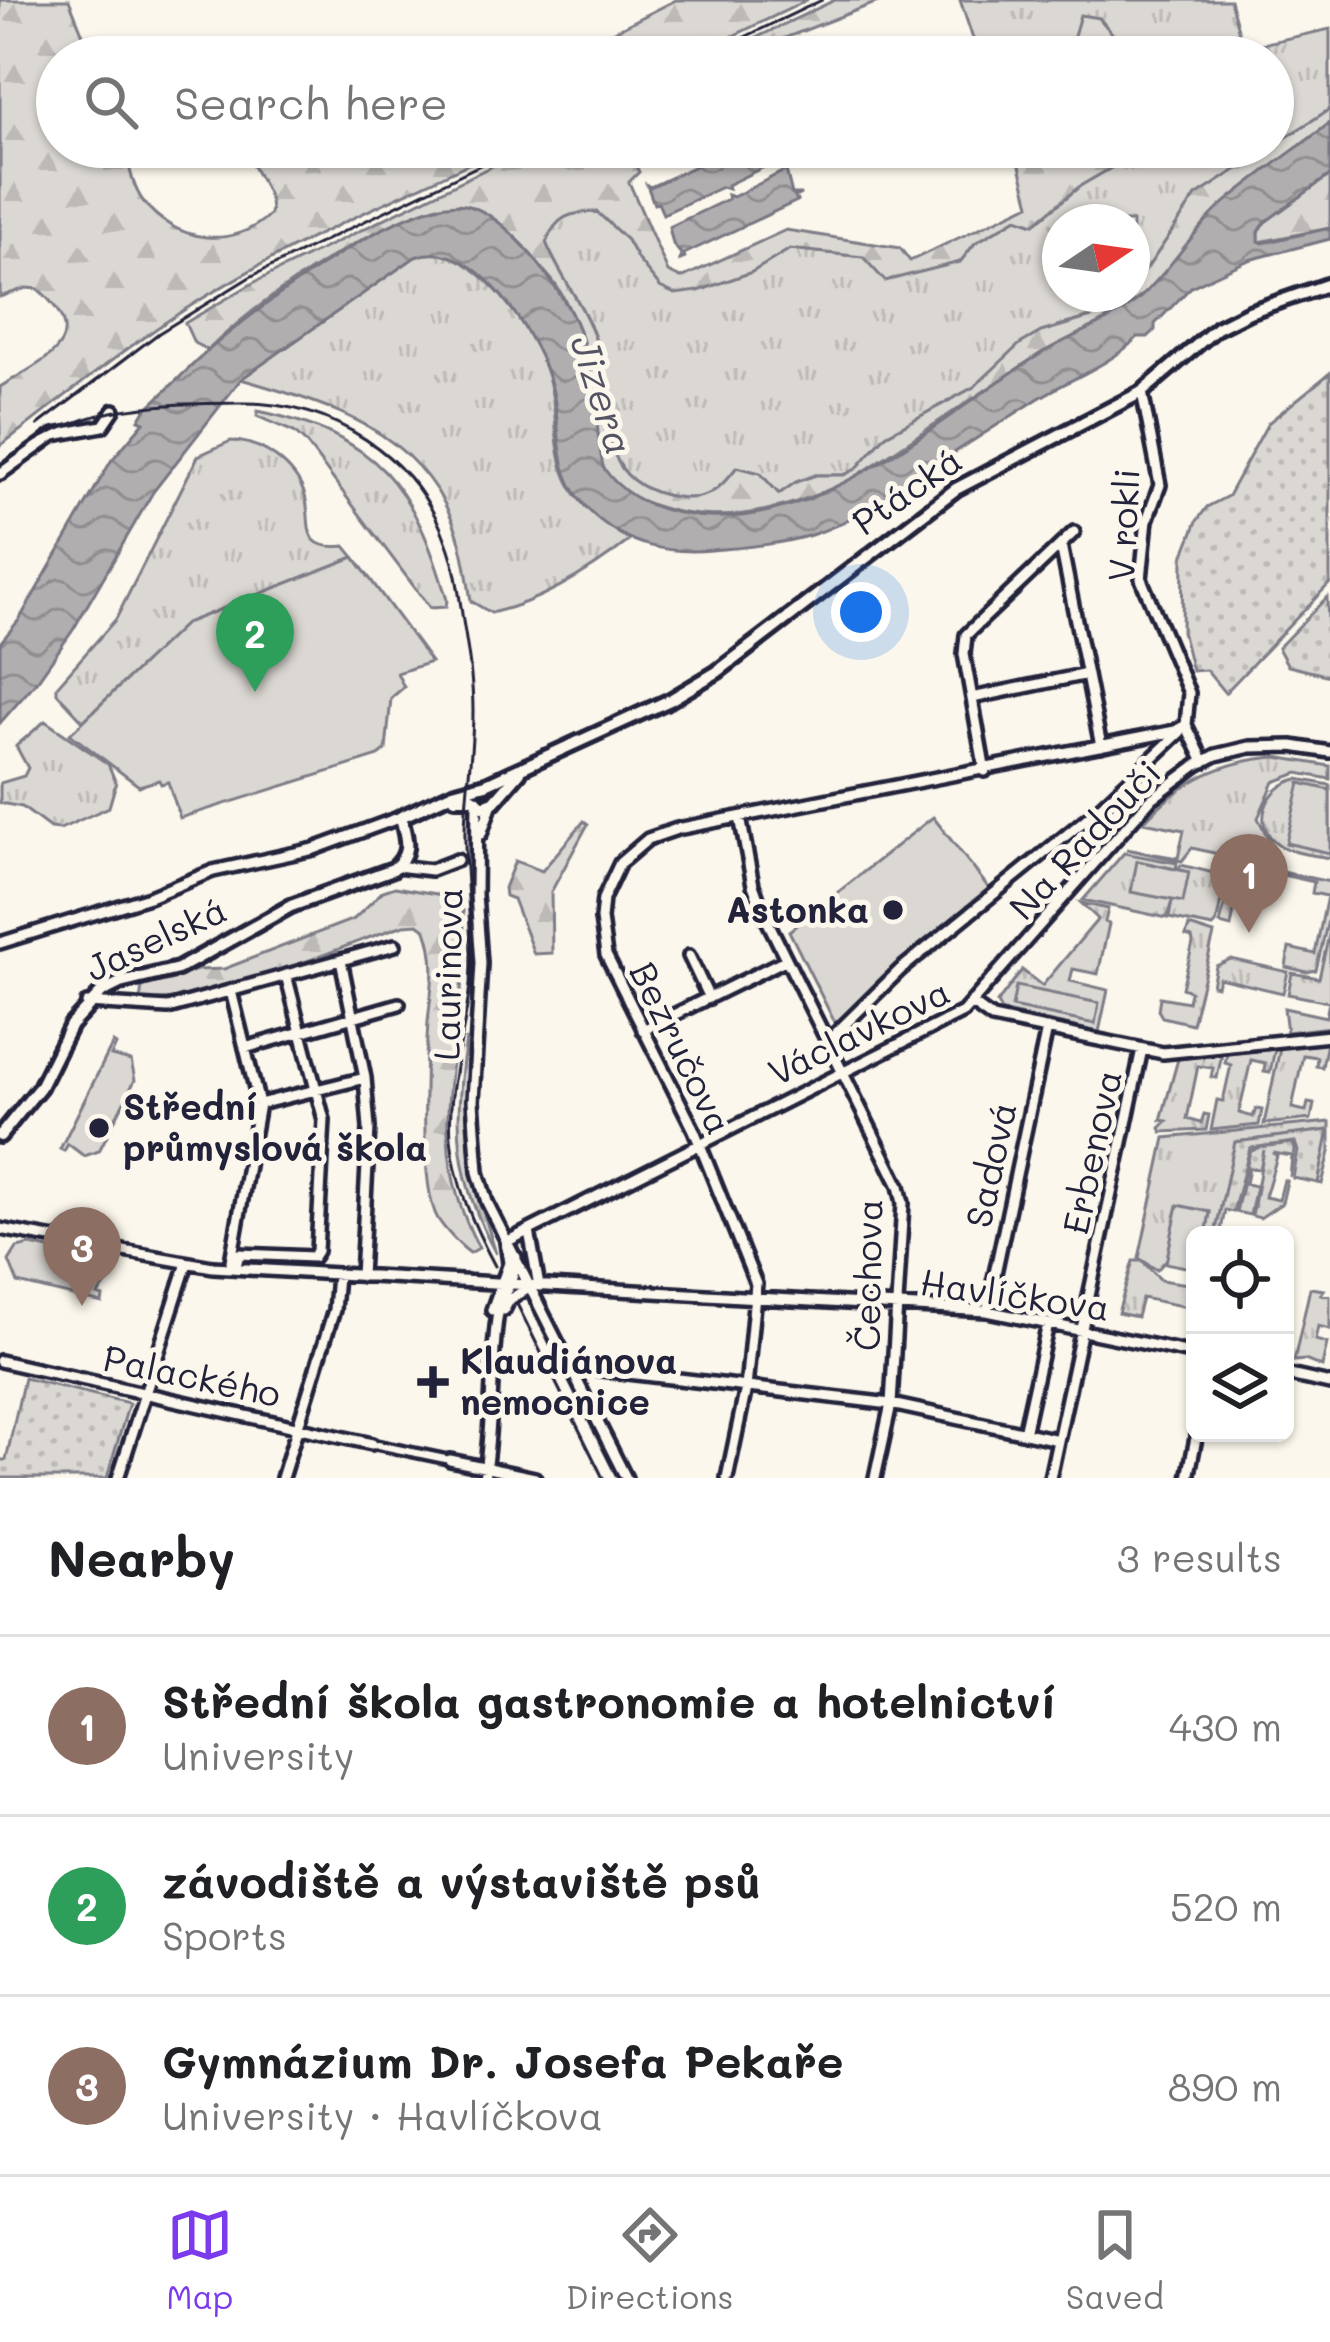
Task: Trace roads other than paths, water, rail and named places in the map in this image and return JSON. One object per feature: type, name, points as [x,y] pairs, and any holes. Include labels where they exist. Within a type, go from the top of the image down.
[{"type":"street","name":"Ptácká","points":[[0,944],[149,897],[197,876],[314,849],[401,817],[486,784],[696,686],[956,489],[1142,392],[1217,328],[1330,284]]},
{"type":"street","name":"V rokli","points":[[1142,392],[1160,485],[1148,520],[1141,579],[1183,673],[1189,693],[1186,725]]},
{"type":"street","points":[[0,474],[48,438],[68,430],[99,427],[114,410]]},
{"type":"street","points":[[985,771],[964,654],[966,635],[1074,532]]},
{"type":"street","points":[[1061,545],[1101,746]]},
{"type":"street","points":[[972,698],[1087,674]]},
{"type":"street","points":[[828,1041],[900,970],[1096,811],[1186,725],[1204,762]]},
{"type":"street","name":"Bezručova","points":[[727,1478],[746,1388],[754,1277],[698,1142],[604,945],[601,919],[610,881],[620,863],[648,838],[985,771],[1186,725]]},
{"type":"street","name":"Na Radouči","points":[[971,1003],[1150,800],[1204,762],[1267,745],[1330,752]]},
{"type":"street","name":"Ptácká","points":[[495,799],[528,764]]},
{"type":"street","points":[[486,784],[495,786],[495,799],[483,806],[477,800],[478,792],[486,784]]},
{"type":"street","name":"Ptácká","points":[[440,801],[467,796],[477,800]]},
{"type":"street","name":"Laurinova","points":[[477,845],[495,799]]},
{"type":"street","name":"Laurinova","points":[[477,800],[481,963],[474,1057],[475,1139],[484,1195],[506,1236]]},
{"type":"street","points":[[397,866],[408,848],[401,817]]},
{"type":"street","name":"Čechova","points":[[740,818],[753,885],[785,960],[899,1186],[902,1227],[891,1404],[875,1478]]},
{"type":"street","name":"Jaselská","points":[[0,1136],[40,1087],[87,1004],[120,983],[178,969],[328,889],[397,866],[431,871],[457,860]]},
{"type":"street","points":[[87,1004],[168,1009],[395,945]]},
{"type":"street","points":[[689,956],[709,998]]},
{"type":"street","points":[[341,960],[369,1128],[361,1276]]},
{"type":"street","points":[[643,1030],[785,960]]},
{"type":"street","points":[[233,1266],[244,1253],[313,1256],[317,1251],[324,1120],[286,975]]},
{"type":"street","points":[[231,991],[259,1104],[233,1266]]},
{"type":"street","name":"Václavkova","points":[[506,1236],[529,1231],[698,1142],[951,1019],[971,1003],[985,1016],[1163,1053],[1330,1036]]},
{"type":"street","points":[[245,1048],[399,1004]]},
{"type":"street","name":"Sadová","points":[[987,1311],[1047,1030]]},
{"type":"street","name":"Erbenova","points":[[1051,1478],[1142,1049]]},
{"type":"street","points":[[259,1104],[364,1078]]},
{"type":"street","points":[[0,1228],[187,1263],[482,1282],[507,1270]]},
{"type":"street","points":[[529,1231],[535,1286]]},
{"type":"street","points":[[506,1236],[535,1286],[571,1371],[626,1478]]},
{"type":"street","points":[[506,1236],[506,1284]]},
{"type":"street","points":[[485,1473],[497,1306],[516,1266],[515,1252]]},
{"type":"street","points":[[118,1478],[187,1263]]},
{"type":"street","points":[[282,1478],[334,1310],[337,1275]]},
{"type":"street","points":[[482,1282],[497,1306],[496,1333]]},
{"type":"street","name":"Havlíčkova","points":[[482,1282],[987,1311],[1186,1352]]},
{"type":"street","points":[[493,1346],[509,1300],[535,1286]]},
{"type":"street","points":[[1024,1432],[1048,1324]]},
{"type":"street","name":"Palackého","points":[[0,1361],[450,1460],[485,1473],[535,1478]]},
{"type":"street","points":[[571,1371],[585,1368],[891,1404],[1058,1440]]},
{"type":"street","points":[[1294,1376],[1330,1384]]},
{"type":"street","points":[[1188,1478],[1196,1442]]},
{"type":"water","points":[[1330,123],[1330,175],[1265,222],[1259,241],[1330,228],[1330,239],[1249,260],[1191,287],[1148,337],[1138,337],[1113,357],[849,519],[811,535],[712,550],[649,546],[594,515],[569,481],[547,372],[512,309],[477,272],[457,260],[437,254],[415,257],[241,379],[153,492],[73,630],[0,723],[0,643],[19,620],[111,461],[144,422],[139,420],[145,410],[209,349],[268,303],[337,255],[409,217],[440,206],[465,205],[514,236],[557,290],[583,340],[603,467],[627,492],[657,507],[728,517],[776,509],[824,492],[915,440],[1039,355],[1121,312],[1150,312],[1150,287],[1221,206],[1269,168],[1294,168],[1294,149]]},
{"type":"water","points":[[691,168],[762,168],[727,185],[728,189],[722,187],[663,214],[658,203],[654,204],[647,185]]},
{"type":"water","points":[[786,170],[792,194],[801,194],[795,197],[797,201],[680,260],[669,227]]},
{"type":"railway","points":[[747,36],[822,0]]},
{"type":"railway","points":[[38,425],[159,333],[250,277],[474,168]]},
{"type":"railway","points":[[0,464],[58,429],[114,411],[174,405],[274,405],[307,412],[366,439],[414,483],[432,510],[455,570],[473,700],[465,830],[470,984],[454,1080],[451,1138],[466,1204],[495,1266]]},
{"type":"railway","points":[[517,1304],[603,1478]]},
{"type":"place","name":"závodiště a výstaviště psů","points":[[255,692]]},
{"type":"place","name":"Astonka","points":[[893,910]]},
{"type":"place","name":"Střední škola gastronomie a hotelnictví","points":[[1249,933]]},
{"type":"place","name":"Střední průmyslová škola","points":[[99,1128]]},
{"type":"place","name":"Gymnázium Dr. Josefa Pekaře","points":[[82,1306]]},
{"type":"place","name":"Klaudiánova nemocnice","points":[[433,1382]]},
{"type":"water label","name":"Jizera","points":[[602,395]]}]
